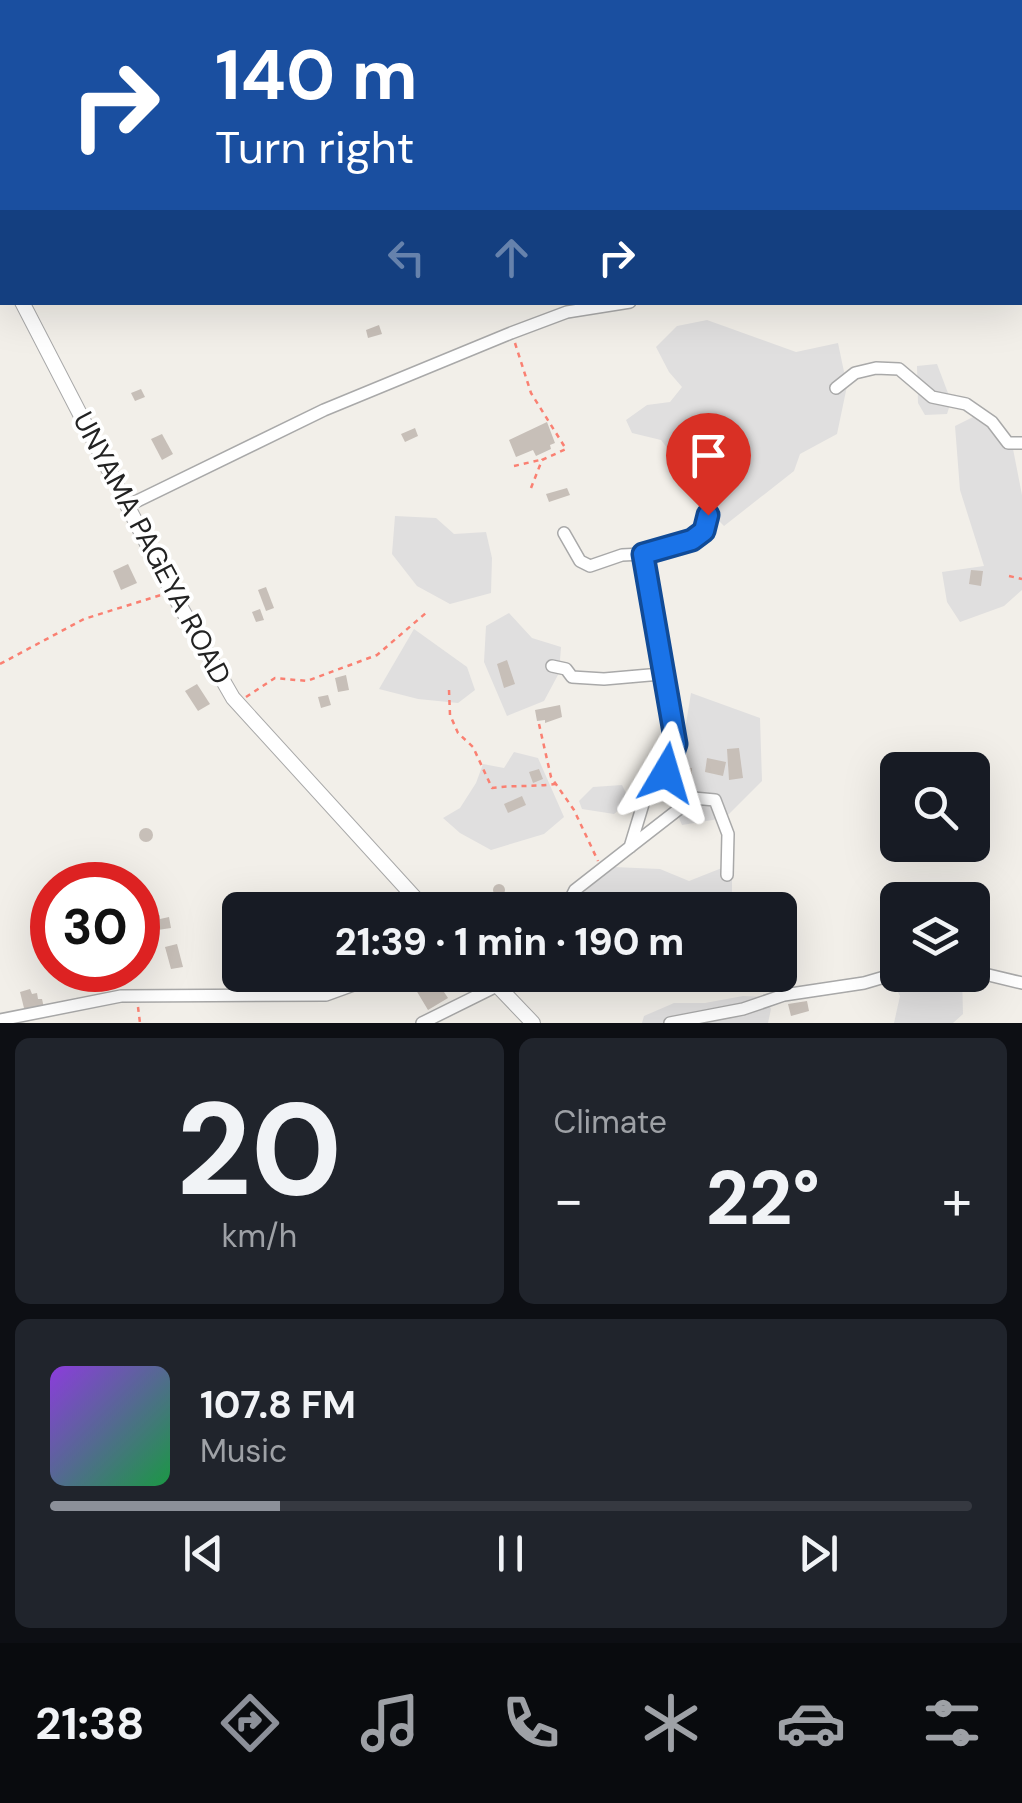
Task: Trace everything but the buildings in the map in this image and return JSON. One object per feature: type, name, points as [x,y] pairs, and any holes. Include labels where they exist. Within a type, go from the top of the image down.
[{"type":"street","name":"UNYAMA PAGEYA ROAD","points":[[24,305],[172,592],[237,704],[409,892]]},
{"type":"street","points":[[129,504],[324,410],[510,332],[567,312],[611,305]]},
{"type":"street","points":[[836,388],[855,373],[876,368],[899,370],[932,397],[966,404],[992,422],[1008,443],[1022,443]]},
{"type":"street","points":[[564,533],[580,561],[590,566],[622,555],[643,554],[692,540],[704,531],[708,496]]},
{"type":"street","points":[[630,847],[647,792],[666,773],[676,744],[643,554]]},
{"type":"street","points":[[552,666],[566,669],[572,677],[604,679],[661,674]]},
{"type":"street","points":[[574,892],[693,798],[715,800],[728,834],[727,875]]},
{"type":"street","points":[[990,976],[1022,983]]},
{"type":"street","points":[[670,1023],[743,1010],[784,994],[821,986],[880,978]]},
{"type":"street","points":[[0,1020],[121,996],[334,992]]},
{"type":"street","points":[[422,1023],[472,992]]},
{"type":"street","points":[[503,992],[533,1023]]},
{"type":"path","points":[[510,332],[531,393],[566,450],[514,466]]},
{"type":"path","points":[[531,488],[542,460]]},
{"type":"path","points":[[1009,576],[1022,580]]},
{"type":"path","points":[[0,664],[84,618],[172,592]]},
{"type":"path","points":[[237,704],[274,678],[307,681],[377,655],[427,612]]},
{"type":"path","points":[[449,690],[450,715],[458,733],[473,747],[492,788],[555,784]]},
{"type":"path","points":[[539,724],[555,784],[574,810],[602,872]]},
{"type":"path","points":[[136,996],[140,1023]]},
{"type":"shaded area","points":[[707,320],[796,352],[838,343],[847,386],[837,434],[800,454],[794,471],[724,526],[686,488],[661,440],[632,433],[626,420],[647,405],[670,402],[682,387],[656,347],[677,326]]},
{"type":"shaded area","points":[[937,364],[951,401],[947,414],[925,415],[918,403],[917,366]]},
{"type":"shaded area","points":[[975,416],[1004,433],[1013,449],[1022,495],[1022,590],[1004,606],[960,622],[947,602],[942,572],[984,566],[960,490],[955,426]]},
{"type":"shaded area","points":[[395,516],[436,518],[454,534],[486,532],[492,558],[491,593],[450,604],[417,586],[392,554]]},
{"type":"shaded area","points":[[509,613],[532,638],[561,647],[559,673],[544,701],[507,716],[484,662],[486,626]]},
{"type":"shaded area","points":[[414,629],[467,667],[475,690],[458,703],[418,699],[379,689]]},
{"type":"shaded area","points":[[691,693],[760,718],[762,781],[725,818],[682,825],[664,783],[685,730]]},
{"type":"shaded area","points":[[514,752],[538,758],[564,817],[544,834],[491,850],[460,833],[443,818],[460,808],[483,764],[504,768]]},
{"type":"shaded area","points":[[622,785],[630,801],[614,814],[582,809],[579,801],[593,787]]},
{"type":"shaded area","points":[[732,864],[732,892],[584,892],[613,867],[660,869],[689,881]]},
{"type":"shaded area","points":[[898,992],[962,992],[963,1014],[953,1023],[894,1023]]},
{"type":"shaded area","points":[[743,996],[766,997],[771,1009],[768,1023],[642,1023],[644,1016],[674,1003],[705,1003]]},
{"type":"route","points":[[666,773],[676,744],[643,554],[692,540],[704,531],[708,515]]}]
